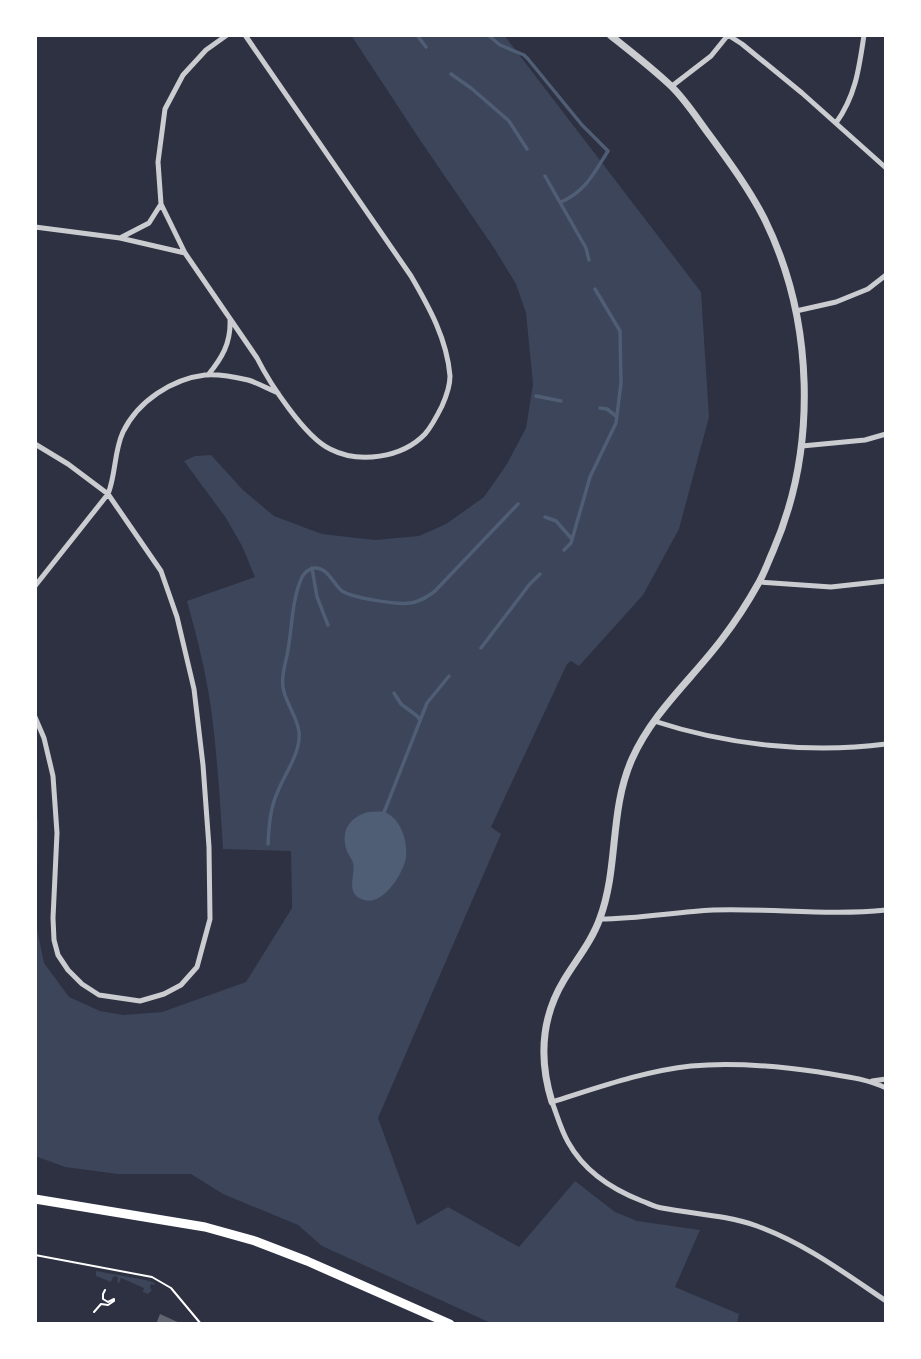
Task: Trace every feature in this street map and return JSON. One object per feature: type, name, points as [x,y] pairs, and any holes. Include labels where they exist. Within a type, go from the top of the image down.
[{"type":"highway","points":[[35,1199],[205,1227],[255,1241],[450,1324]]},
{"type":"street","points":[[227,35],[206,50],[183,75],[165,109],[158,162],[161,204],[185,253],[257,358],[266,376],[315,440],[348,457],[368,458],[407,448],[424,434],[437,417],[446,399],[450,379],[445,350],[432,312],[411,276],[245,35]]},
{"type":"street","points":[[610,35],[672,86],[742,179],[764,219],[785,272],[796,311],[804,396],[802,446],[793,491],[780,534],[760,582],[723,639],[669,699],[642,738],[631,761],[616,817],[610,878],[600,919],[583,953],[563,982],[545,1026],[543,1045],[546,1082],[568,1142],[587,1167],[607,1185],[659,1208],[754,1225],[793,1240],[886,1301]]},
{"type":"street","points":[[672,86],[711,56],[728,35],[836,123],[886,168]]},
{"type":"street","points":[[836,123],[851,97],[864,35]]},
{"type":"street","points":[[120,237],[149,223],[161,204]]},
{"type":"street","points":[[35,227],[120,237],[185,253]]},
{"type":"street","points":[[796,311],[836,302],[868,289],[886,275]]},
{"type":"street","points":[[35,586],[108,494],[123,432],[138,411],[153,396],[171,385],[210,372],[217,366],[230,335],[229,317]]},
{"type":"street","points":[[210,372],[250,381],[279,393]]},
{"type":"street","points":[[802,446],[865,440],[886,434]]},
{"type":"street","points":[[35,444],[68,464],[108,494],[161,570],[177,617],[194,690],[203,765],[209,847],[209,919],[197,967],[181,985],[164,994],[139,1001],[99,995],[82,984],[68,970],[58,954],[53,918],[57,833],[53,776],[44,738],[35,717]]},
{"type":"street","points":[[760,582],[831,587],[886,580]]},
{"type":"street","points":[[654,721],[675,728],[768,746],[862,747],[886,744]]},
{"type":"street","points":[[600,919],[713,910],[789,912],[886,909]]},
{"type":"street","points":[[552,1102],[646,1074],[690,1066],[789,1068],[871,1081],[886,1088]]},
{"type":"street","points":[[871,1081],[886,1079]]},
{"type":"path","points":[[35,1255],[152,1277],[171,1288],[201,1324]]},
{"type":"path","points":[[94,1312],[102,1304],[108,1305],[114,1301],[103,1299],[105,1290]]},
{"type":"shaded area","points":[[351,35],[504,35],[701,292],[709,417],[679,529],[643,595],[579,666],[571,661],[567,664],[491,827],[501,834],[378,1118],[417,1225],[448,1207],[519,1247],[575,1181],[615,1212],[637,1221],[700,1230],[675,1287],[739,1314],[737,1324],[493,1324],[322,1246],[298,1225],[223,1194],[191,1174],[118,1174],[65,1167],[35,1156],[35,808],[38,822],[36,924],[44,963],[69,997],[100,1011],[123,1015],[162,1012],[246,982],[292,908],[291,851],[223,849],[210,702],[187,601],[255,577],[226,518],[184,461],[195,456],[211,455],[243,490],[274,516],[322,534],[375,540],[419,536],[446,524],[484,497],[507,464],[526,428],[533,384],[526,313],[516,284]]},
{"type":"shaded area","points":[[368,812],[384,812],[395,819],[402,831],[406,851],[404,865],[396,880],[385,894],[371,901],[354,894],[354,868],[345,841],[348,825],[356,817]]},
{"type":"shaded area","points":[[96,1271],[155,1283],[151,1284],[152,1290],[148,1294],[143,1292],[144,1288],[121,1278],[119,1283],[117,1282],[116,1276],[111,1282],[96,1276]]},
{"type":"building","points":[[160,1314],[182,1324],[156,1324]]},
{"type":"waterway","points":[[417,35],[426,47]]},
{"type":"waterway","points":[[488,35],[500,45],[524,55],[582,125],[608,151],[583,187],[561,202]]},
{"type":"waterway","points":[[451,74],[509,121],[527,149]]},
{"type":"waterway","points":[[545,176],[586,248],[589,260]]},
{"type":"waterway","points":[[564,550],[571,543],[590,477],[616,423],[621,383],[620,331],[595,289]]},
{"type":"waterway","points":[[536,396],[561,401]]},
{"type":"waterway","points":[[600,408],[607,409],[616,416]]},
{"type":"waterway","points":[[268,844],[273,804],[298,748],[298,726],[284,693],[283,678],[294,604],[303,575],[310,569],[319,568],[348,594],[386,602],[417,602],[434,592],[518,504]]},
{"type":"waterway","points":[[545,517],[556,521],[572,539]]},
{"type":"waterway","points":[[312,568],[317,597],[328,625]]},
{"type":"waterway","points":[[481,648],[540,574]]},
{"type":"waterway","points":[[383,815],[427,703],[449,676]]},
{"type":"waterway","points":[[394,693],[401,704],[420,720]]}]
